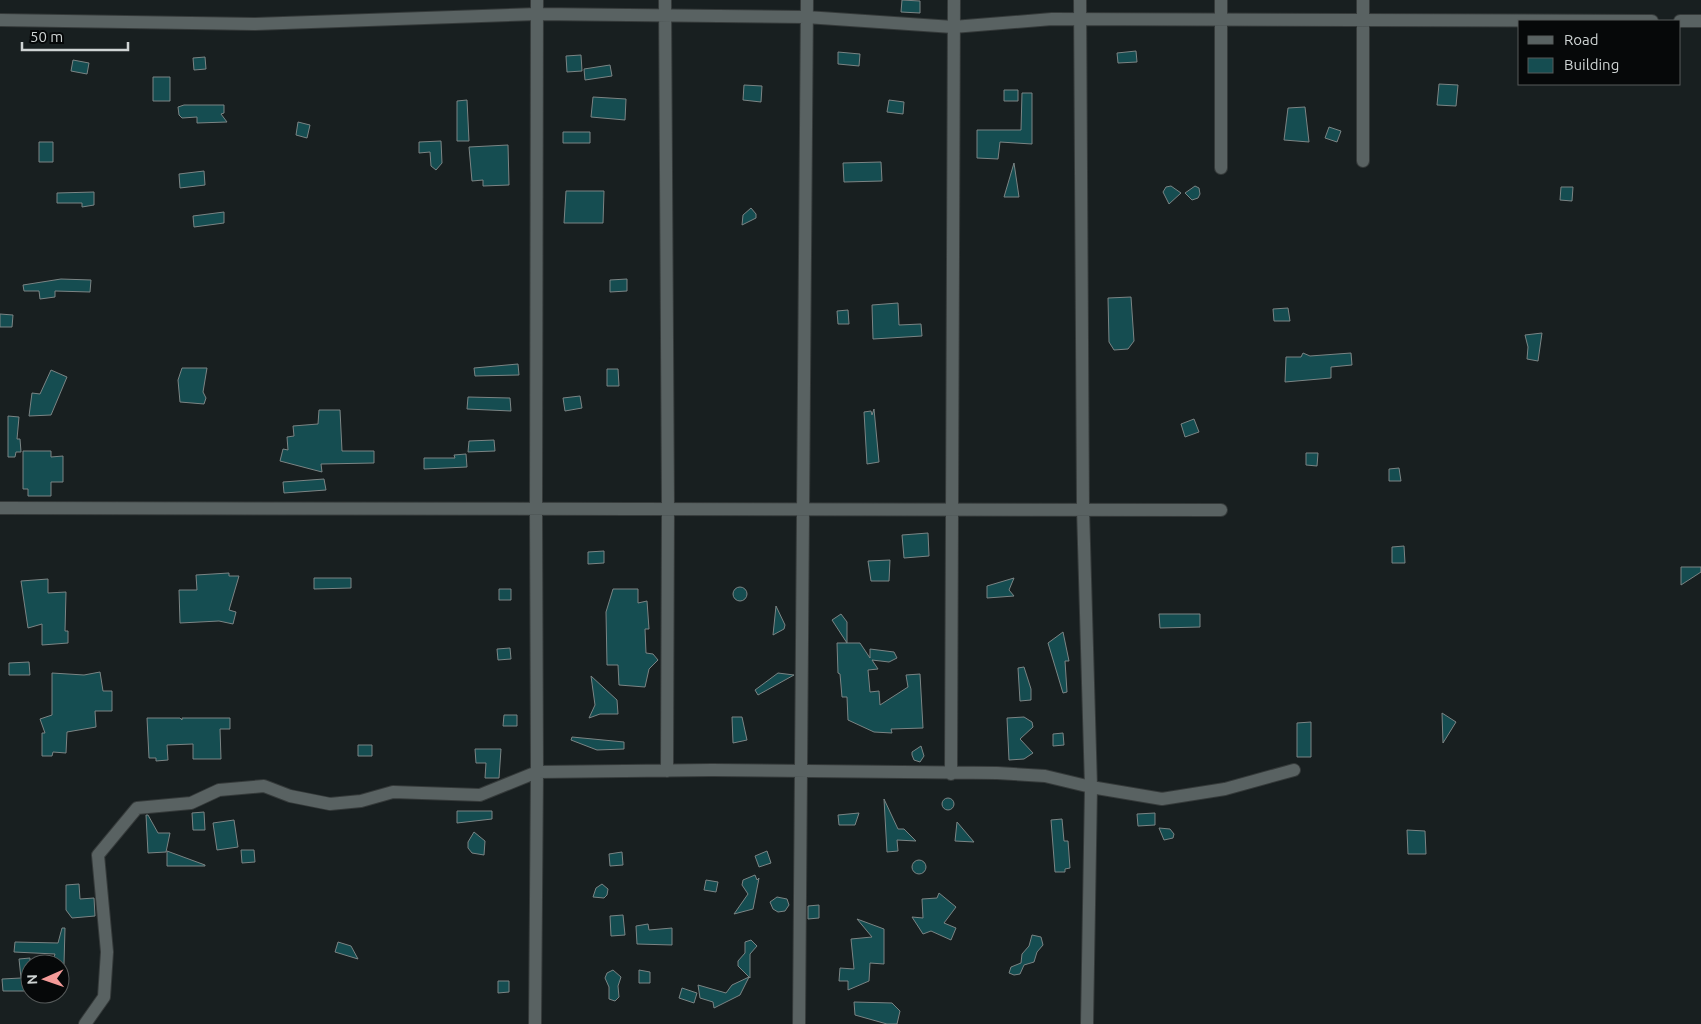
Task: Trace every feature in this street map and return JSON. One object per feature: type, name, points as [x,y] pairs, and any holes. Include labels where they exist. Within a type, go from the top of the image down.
[{"type":"street","points":[[535,1024],[538,772],[536,509],[538,0]]},
{"type":"street","points":[[665,0],[668,509],[667,771]]},
{"type":"street","points":[[799,1024],[806,0]]},
{"type":"street","points":[[951,774],[954,0]]},
{"type":"street","points":[[1080,0],[1083,509],[1091,787],[1087,1024]]},
{"type":"street","points":[[1221,0],[1222,168]]},
{"type":"street","points":[[1362,0],[1363,162]]},
{"type":"street","points":[[0,20],[255,24],[537,14],[806,17],[953,27],[1052,19],[1518,21]]},
{"type":"street","points":[[1681,21],[1701,21]]},
{"type":"street","points":[[0,508],[1221,510]]},
{"type":"street","points":[[86,1024],[104,997],[107,952],[98,854],[137,808],[191,803],[219,790],[264,786],[290,796],[330,804],[361,801],[393,792],[480,795],[538,772],[800,772],[1045,776],[1091,787],[1162,799],[1224,789],[1294,770]]},
{"type":"building","points":[[902,0],[920,1],[920,13],[901,12]]},
{"type":"building","points":[[1136,51],[1137,62],[1118,63],[1117,53]]},
{"type":"building","points":[[838,52],[860,54],[859,66],[838,64]]},
{"type":"building","points":[[581,55],[582,71],[567,72],[566,56]]},
{"type":"building","points":[[205,57],[206,69],[194,70],[193,58]]},
{"type":"building","points":[[73,60],[89,63],[87,74],[71,71]]},
{"type":"building","points":[[610,65],[612,76],[585,80],[584,69]]},
{"type":"building","points":[[153,77],[170,77],[170,101],[153,101]]},
{"type":"building","points":[[1439,84],[1458,85],[1456,106],[1437,105]]},
{"type":"building","points":[[744,85],[762,86],[761,102],[743,100]]},
{"type":"building","points":[[1004,90],[1018,90],[1018,101],[1004,101]]},
{"type":"building","points":[[1022,93],[1032,93],[1032,144],[1000,142],[998,159],[977,158],[977,130],[1021,130]]},
{"type":"building","points":[[593,97],[626,99],[625,120],[591,117]]},
{"type":"building","points":[[467,100],[469,141],[457,141],[457,101]]},
{"type":"building","points":[[889,100],[904,102],[903,114],[887,112]]},
{"type":"building","points":[[184,105],[224,105],[224,113],[221,114],[227,122],[197,123],[197,117],[182,118],[179,115],[178,107]]},
{"type":"building","points":[[1305,107],[1309,142],[1284,140],[1288,108]]},
{"type":"building","points":[[298,122],[310,125],[307,138],[296,135]]},
{"type":"building","points":[[1329,127],[1341,131],[1337,142],[1325,138]]},
{"type":"building","points":[[563,132],[590,132],[590,143],[563,143]]},
{"type":"building","points":[[441,141],[442,163],[436,170],[431,166],[430,152],[419,153],[419,142]]},
{"type":"building","points":[[39,142],[53,142],[53,162],[39,162]]},
{"type":"building","points":[[508,145],[509,185],[483,186],[483,180],[472,181],[469,147]]},
{"type":"building","points":[[881,162],[882,181],[844,182],[843,163]]},
{"type":"building","points":[[1014,163],[1019,197],[1004,197]]},
{"type":"building","points":[[204,171],[205,185],[180,188],[179,174]]},
{"type":"building","points":[[1171,186],[1181,193],[1169,204],[1163,192],[1166,187]]},
{"type":"building","points":[[1195,186],[1199,188],[1200,194],[1198,198],[1192,200],[1185,193]]},
{"type":"building","points":[[1561,187],[1573,187],[1572,201],[1560,200]]},
{"type":"building","points":[[566,191],[604,191],[603,223],[564,223]]},
{"type":"building","points":[[94,192],[94,205],[82,207],[82,203],[57,203],[57,193]]},
{"type":"building","points":[[751,208],[756,214],[756,218],[742,225],[743,215]]},
{"type":"building","points":[[224,212],[224,223],[194,227],[193,216]]},
{"type":"building","points":[[61,279],[91,280],[90,292],[55,291],[55,297],[40,299],[39,291],[24,291],[23,285]]},
{"type":"building","points":[[627,279],[627,291],[610,292],[610,280]]},
{"type":"building","points":[[1131,297],[1134,341],[1128,349],[1114,350],[1109,342],[1108,298]]},
{"type":"building","points":[[898,303],[899,325],[921,324],[922,336],[873,339],[872,305]]},
{"type":"building","points":[[1288,308],[1290,321],[1274,321],[1273,309]]},
{"type":"building","points":[[848,310],[849,324],[838,324],[837,311]]},
{"type":"building","points":[[0,314],[13,315],[12,327],[0,327]]},
{"type":"building","points":[[1542,333],[1538,361],[1527,359],[1528,347],[1525,335]]},
{"type":"building","points":[[1303,353],[1310,356],[1351,353],[1352,365],[1331,367],[1331,378],[1285,382],[1286,357],[1301,357]]},
{"type":"building","points":[[518,364],[519,375],[475,376],[474,368]]},
{"type":"building","points":[[182,368],[207,368],[203,392],[206,398],[204,404],[180,402],[178,380]]},
{"type":"building","points":[[607,369],[618,369],[619,386],[607,386]]},
{"type":"building","points":[[51,370],[67,377],[51,415],[29,416],[32,393],[40,394]]},
{"type":"building","points":[[580,396],[582,408],[565,411],[563,398]]},
{"type":"building","points":[[468,397],[510,398],[511,411],[467,409]]},
{"type":"building","points":[[874,409],[879,462],[867,464],[864,412],[871,411],[872,415]]},
{"type":"building","points":[[319,410],[340,410],[342,451],[374,451],[374,463],[321,464],[322,472],[280,461],[283,449],[288,450],[287,437],[294,436],[293,426],[318,424]]},
{"type":"building","points":[[8,416],[19,417],[17,439],[20,439],[21,452],[16,452],[15,457],[8,457]]},
{"type":"building","points":[[1194,419],[1199,432],[1185,437],[1181,424]]},
{"type":"building","points":[[494,440],[495,451],[468,452],[469,441]]},
{"type":"building","points":[[23,451],[51,451],[51,457],[63,456],[63,482],[51,482],[51,496],[28,496],[28,489],[23,489]]},
{"type":"building","points":[[1306,453],[1318,453],[1317,466],[1306,465]]},
{"type":"building","points":[[466,454],[467,467],[424,469],[424,458],[455,458],[454,455]]},
{"type":"building","points":[[1399,468],[1401,481],[1389,481],[1389,469]]},
{"type":"building","points":[[324,479],[326,490],[284,493],[283,482]]},
{"type":"building","points":[[928,533],[929,556],[904,558],[902,535]]},
{"type":"building","points":[[1404,546],[1405,563],[1392,563],[1392,547]]},
{"type":"building","points":[[604,551],[604,563],[588,564],[588,552]]},
{"type":"building","points":[[890,560],[889,581],[871,581],[868,561]]},
{"type":"building","points":[[1681,567],[1701,567],[1701,572],[1681,585]]},
{"type":"building","points":[[229,573],[229,576],[239,576],[229,610],[236,612],[233,624],[219,621],[180,623],[179,590],[197,590],[196,575]]},
{"type":"building","points":[[314,578],[351,578],[351,588],[314,589]]},
{"type":"building","points":[[1014,578],[1009,590],[1014,596],[987,598],[987,586]]},
{"type":"building","points":[[48,579],[48,593],[66,592],[65,631],[68,631],[68,643],[42,645],[42,624],[28,628],[21,581]]},
{"type":"building","points":[[740,587],[745,589],[747,594],[745,599],[740,601],[735,599],[733,594],[735,589]]},
{"type":"building","points":[[499,589],[511,589],[511,600],[499,600]]},
{"type":"building","points":[[613,589],[638,589],[638,603],[647,601],[649,629],[645,629],[646,653],[653,654],[658,660],[649,669],[645,687],[619,685],[618,665],[607,665],[606,612]]},
{"type":"building","points":[[776,606],[785,625],[784,629],[773,635]]},
{"type":"building","points":[[841,614],[847,622],[847,643],[832,620]]},
{"type":"building","points":[[1159,614],[1200,614],[1200,627],[1160,628]]},
{"type":"building","points":[[1063,632],[1069,661],[1065,661],[1067,692],[1063,693],[1048,643]]},
{"type":"building","points":[[837,643],[860,643],[870,658],[870,649],[894,652],[897,658],[889,662],[872,660],[878,669],[868,670],[870,692],[879,691],[880,705],[908,687],[906,675],[920,674],[923,728],[891,729],[892,733],[874,732],[848,720],[847,697],[842,697],[840,674],[838,673]]},
{"type":"building","points":[[510,648],[511,659],[498,660],[497,649]]},
{"type":"building","points":[[29,662],[30,675],[9,675],[9,663]]},
{"type":"building","points":[[1024,667],[1031,689],[1031,700],[1020,701],[1018,668]]},
{"type":"building","points":[[100,672],[103,691],[112,691],[112,711],[95,711],[96,727],[67,732],[66,753],[53,752],[52,756],[42,756],[42,733],[45,733],[40,719],[52,715],[52,673],[84,675]]},
{"type":"building","points":[[778,673],[794,675],[758,695],[755,690]]},
{"type":"building","points":[[591,676],[617,700],[618,714],[600,714],[589,718],[595,705]]},
{"type":"building","points":[[1442,713],[1456,722],[1443,743]]},
{"type":"building","points":[[504,715],[517,715],[517,726],[503,726]]},
{"type":"building","points":[[732,717],[742,717],[747,740],[733,743]]},
{"type":"building","points":[[1024,717],[1032,722],[1033,727],[1020,739],[1033,753],[1024,759],[1009,760],[1007,718]]},
{"type":"building","points":[[147,718],[180,718],[182,720],[182,718],[230,718],[230,729],[220,729],[221,759],[193,759],[193,744],[167,745],[168,760],[156,761],[156,758],[149,758]]},
{"type":"building","points":[[1311,722],[1311,757],[1297,757],[1297,723]]},
{"type":"building","points":[[1063,733],[1064,745],[1053,746],[1053,734]]},
{"type":"building","points":[[572,737],[624,742],[624,749],[597,750],[571,740]]},
{"type":"building","points":[[358,745],[372,745],[372,756],[358,756]]},
{"type":"building","points":[[921,746],[924,756],[920,762],[914,760],[912,752]]},
{"type":"building","points":[[475,749],[501,749],[499,778],[485,778],[486,763],[476,763]]},
{"type":"building","points":[[950,798],[953,799],[953,809],[946,810],[943,809],[942,802],[943,799]]},
{"type":"building","points":[[884,799],[898,829],[904,829],[916,841],[897,840],[898,851],[887,852]]},
{"type":"building","points":[[457,811],[492,811],[492,819],[457,823]]},
{"type":"building","points":[[204,812],[205,830],[193,830],[192,813]]},
{"type":"building","points":[[859,813],[855,825],[839,825],[838,815]]},
{"type":"building","points":[[1155,813],[1155,825],[1138,826],[1137,814]]},
{"type":"building","points":[[146,815],[148,815],[158,833],[170,833],[166,852],[148,853]]},
{"type":"building","points":[[1062,819],[1064,841],[1068,841],[1070,868],[1065,869],[1065,872],[1055,872],[1051,820]]},
{"type":"building","points":[[234,820],[238,847],[217,850],[213,823]]},
{"type":"building","points":[[957,822],[974,842],[955,841]]},
{"type":"building","points":[[1159,828],[1170,829],[1174,834],[1173,838],[1164,840]]},
{"type":"building","points":[[1407,830],[1425,831],[1426,854],[1408,854]]},
{"type":"building","points":[[474,832],[485,841],[484,855],[472,853],[468,848],[468,842]]},
{"type":"building","points":[[241,850],[254,850],[255,862],[242,863]]},
{"type":"building","points":[[167,851],[205,865],[205,866],[167,866]]},
{"type":"building","points":[[767,851],[771,863],[759,867],[755,856]]},
{"type":"building","points":[[622,852],[623,865],[610,866],[609,854]]},
{"type":"building","points":[[919,860],[924,862],[926,867],[924,872],[919,874],[914,872],[912,867],[914,862]]},
{"type":"building","points":[[755,875],[757,880],[759,878],[753,909],[734,914],[748,894],[742,885],[743,880]]},
{"type":"building","points":[[706,880],[718,882],[716,892],[704,890]]},
{"type":"building","points":[[79,884],[80,899],[94,898],[95,916],[72,918],[66,910],[66,885]]},
{"type":"building","points":[[602,884],[608,889],[607,895],[604,898],[593,897],[596,888]]},
{"type":"building","points":[[939,893],[956,907],[944,923],[956,928],[951,940],[931,931],[923,934],[912,917],[923,918],[922,899],[937,898]]},
{"type":"building","points":[[777,897],[787,899],[789,905],[785,911],[778,912],[773,909],[770,902]]},
{"type":"building","points":[[819,905],[819,918],[808,919],[808,906]]},
{"type":"building","points":[[623,915],[625,935],[611,936],[610,916]]},
{"type":"building","points":[[857,919],[884,929],[884,964],[870,963],[869,981],[848,990],[848,981],[839,981],[840,968],[854,969],[851,939],[872,937]]},
{"type":"building","points":[[648,924],[649,930],[672,928],[672,945],[637,944],[636,926]]},
{"type":"building","points":[[62,928],[65,928],[64,954],[14,952],[15,942],[58,943]]},
{"type":"building","points":[[1032,935],[1041,937],[1043,945],[1037,952],[1034,962],[1024,965],[1020,974],[1014,975],[1009,973],[1011,967],[1021,963],[1022,954],[1029,946]]},
{"type":"building","points":[[751,940],[757,946],[750,954],[750,978],[738,966],[738,961],[745,953],[745,942]]},
{"type":"building","points":[[338,942],[351,946],[358,959],[335,952]]},
{"type":"building","points":[[613,970],[621,977],[618,986],[619,997],[615,1001],[609,999],[609,987],[605,978],[607,973]]},
{"type":"building","points":[[639,970],[650,972],[650,983],[639,983]]},
{"type":"building","points":[[749,977],[740,995],[714,1008],[713,1002],[700,998],[698,985],[726,993],[732,985]]},
{"type":"building","points":[[20,978],[20,991],[3,991],[2,979]]},
{"type":"building","points":[[498,981],[509,981],[509,992],[498,993]]},
{"type":"building","points":[[682,988],[697,993],[694,1003],[679,998]]},
{"type":"building","points":[[854,1002],[892,1003],[900,1011],[897,1024],[887,1024],[855,1015]]}]
